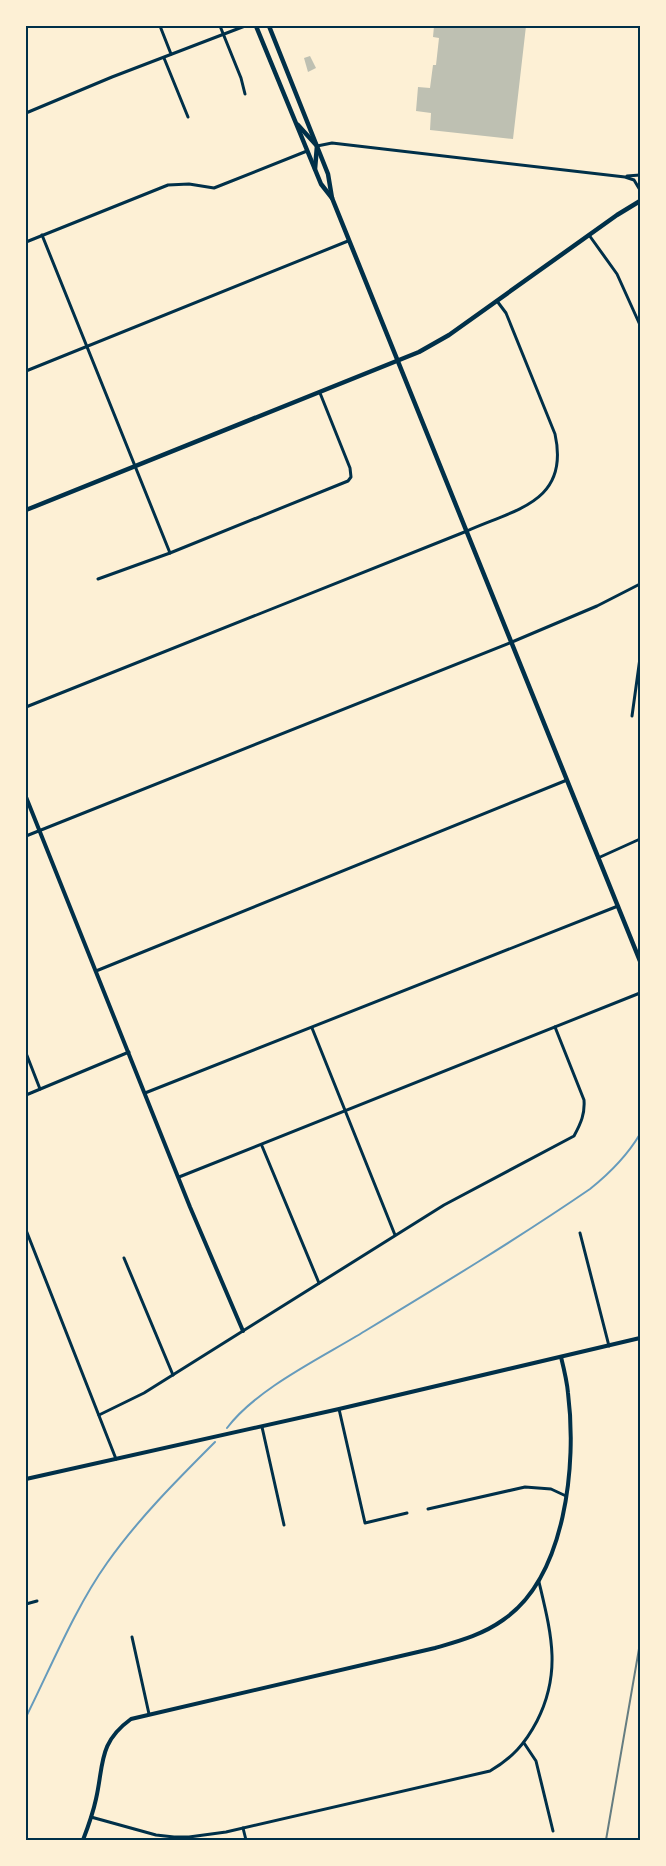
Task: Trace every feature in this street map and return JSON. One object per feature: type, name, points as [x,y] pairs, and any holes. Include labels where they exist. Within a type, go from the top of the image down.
[{"type":"main road","points":[[256,26],[321,184],[332,198]]},
{"type":"main road","points":[[269,26],[328,174],[332,198],[640,961]]},
{"type":"main road","points":[[294,120],[317,146],[315,169]]},
{"type":"main road","points":[[26,510],[320,393],[436,343],[588,235],[640,201]]},
{"type":"street","points":[[160,26],[171,54]]},
{"type":"street","points":[[220,26],[245,94]]},
{"type":"street","points":[[26,113],[112,76],[245,26]]},
{"type":"street","points":[[164,58],[188,117]]},
{"type":"street","points":[[317,146],[332,143],[625,177],[634,180],[640,190]]},
{"type":"street","points":[[26,242],[168,185],[189,184],[214,188],[307,151]]},
{"type":"street","points":[[625,177],[640,175]]},
{"type":"street","points":[[42,235],[170,553]]},
{"type":"street","points":[[588,235],[617,274],[640,325]]},
{"type":"street","points":[[26,371],[350,240]]},
{"type":"street","points":[[26,707],[467,531],[529,504],[544,494],[550,486],[557,467],[558,446],[506,313],[497,301]]},
{"type":"street","points":[[98,579],[170,553],[348,481],[351,477],[350,468],[320,393]]},
{"type":"street","points":[[26,836],[512,642],[597,606],[640,584]]},
{"type":"street","points":[[632,716],[640,658]]},
{"type":"street","points":[[96,971],[567,780]]},
{"type":"street","points":[[26,797],[243,1331]]},
{"type":"street","points":[[598,858],[640,839]]},
{"type":"street","points":[[145,1093],[618,906]]},
{"type":"street","points":[[180,1177],[640,993]]},
{"type":"street","points":[[99,1415],[126,1404],[468,1191],[574,1136],[583,1119],[585,1100],[555,1027]]},
{"type":"street","points":[[312,1028],[395,1235]]},
{"type":"street","points":[[26,1095],[129,1052]]},
{"type":"street","points":[[26,1053],[40,1089]]},
{"type":"street","points":[[262,1145],[319,1283]]},
{"type":"street","points":[[26,1230],[116,1459]]},
{"type":"street","points":[[580,1233],[609,1346]]},
{"type":"street","points":[[124,1258],[173,1375]]},
{"type":"street","points":[[26,1479],[339,1409],[640,1338]]},
{"type":"street","points":[[83,1840],[96,1800],[104,1752],[119,1728],[131,1719],[338,1672],[472,1637],[504,1619],[530,1596],[539,1582],[560,1526],[569,1474],[568,1393],[561,1357]]},
{"type":"street","points":[[339,1409],[366,1522],[407,1513]]},
{"type":"street","points":[[262,1426],[284,1525]]},
{"type":"street","points":[[428,1509],[525,1487],[551,1489],[566,1496]]},
{"type":"street","points":[[91,1817],[156,1835],[189,1837],[243,1828],[490,1771],[510,1758],[524,1743],[534,1727],[550,1690],[553,1671],[551,1633],[539,1582]]},
{"type":"street","points":[[26,1604],[37,1601]]},
{"type":"street","points":[[132,1637],[149,1714]]},
{"type":"street","points":[[524,1743],[536,1761],[553,1831]]},
{"type":"street","points":[[243,1828],[246,1840]]},
{"type":"building","points":[[434,26],[526,26],[513,139],[430,130],[431,113],[416,111],[418,87],[430,88],[433,65],[436,65],[439,38],[433,37]]},
{"type":"building","points":[[310,56],[316,68],[308,72],[304,58]]},
{"type":"waterway","points":[[227,1428],[255,1400],[292,1374],[479,1262],[590,1189],[618,1164],[640,1134]]},
{"type":"waterway","points":[[26,1717],[95,1580],[145,1515],[215,1442]]},
{"type":"railway","points":[[606,1840],[640,1643]]}]
